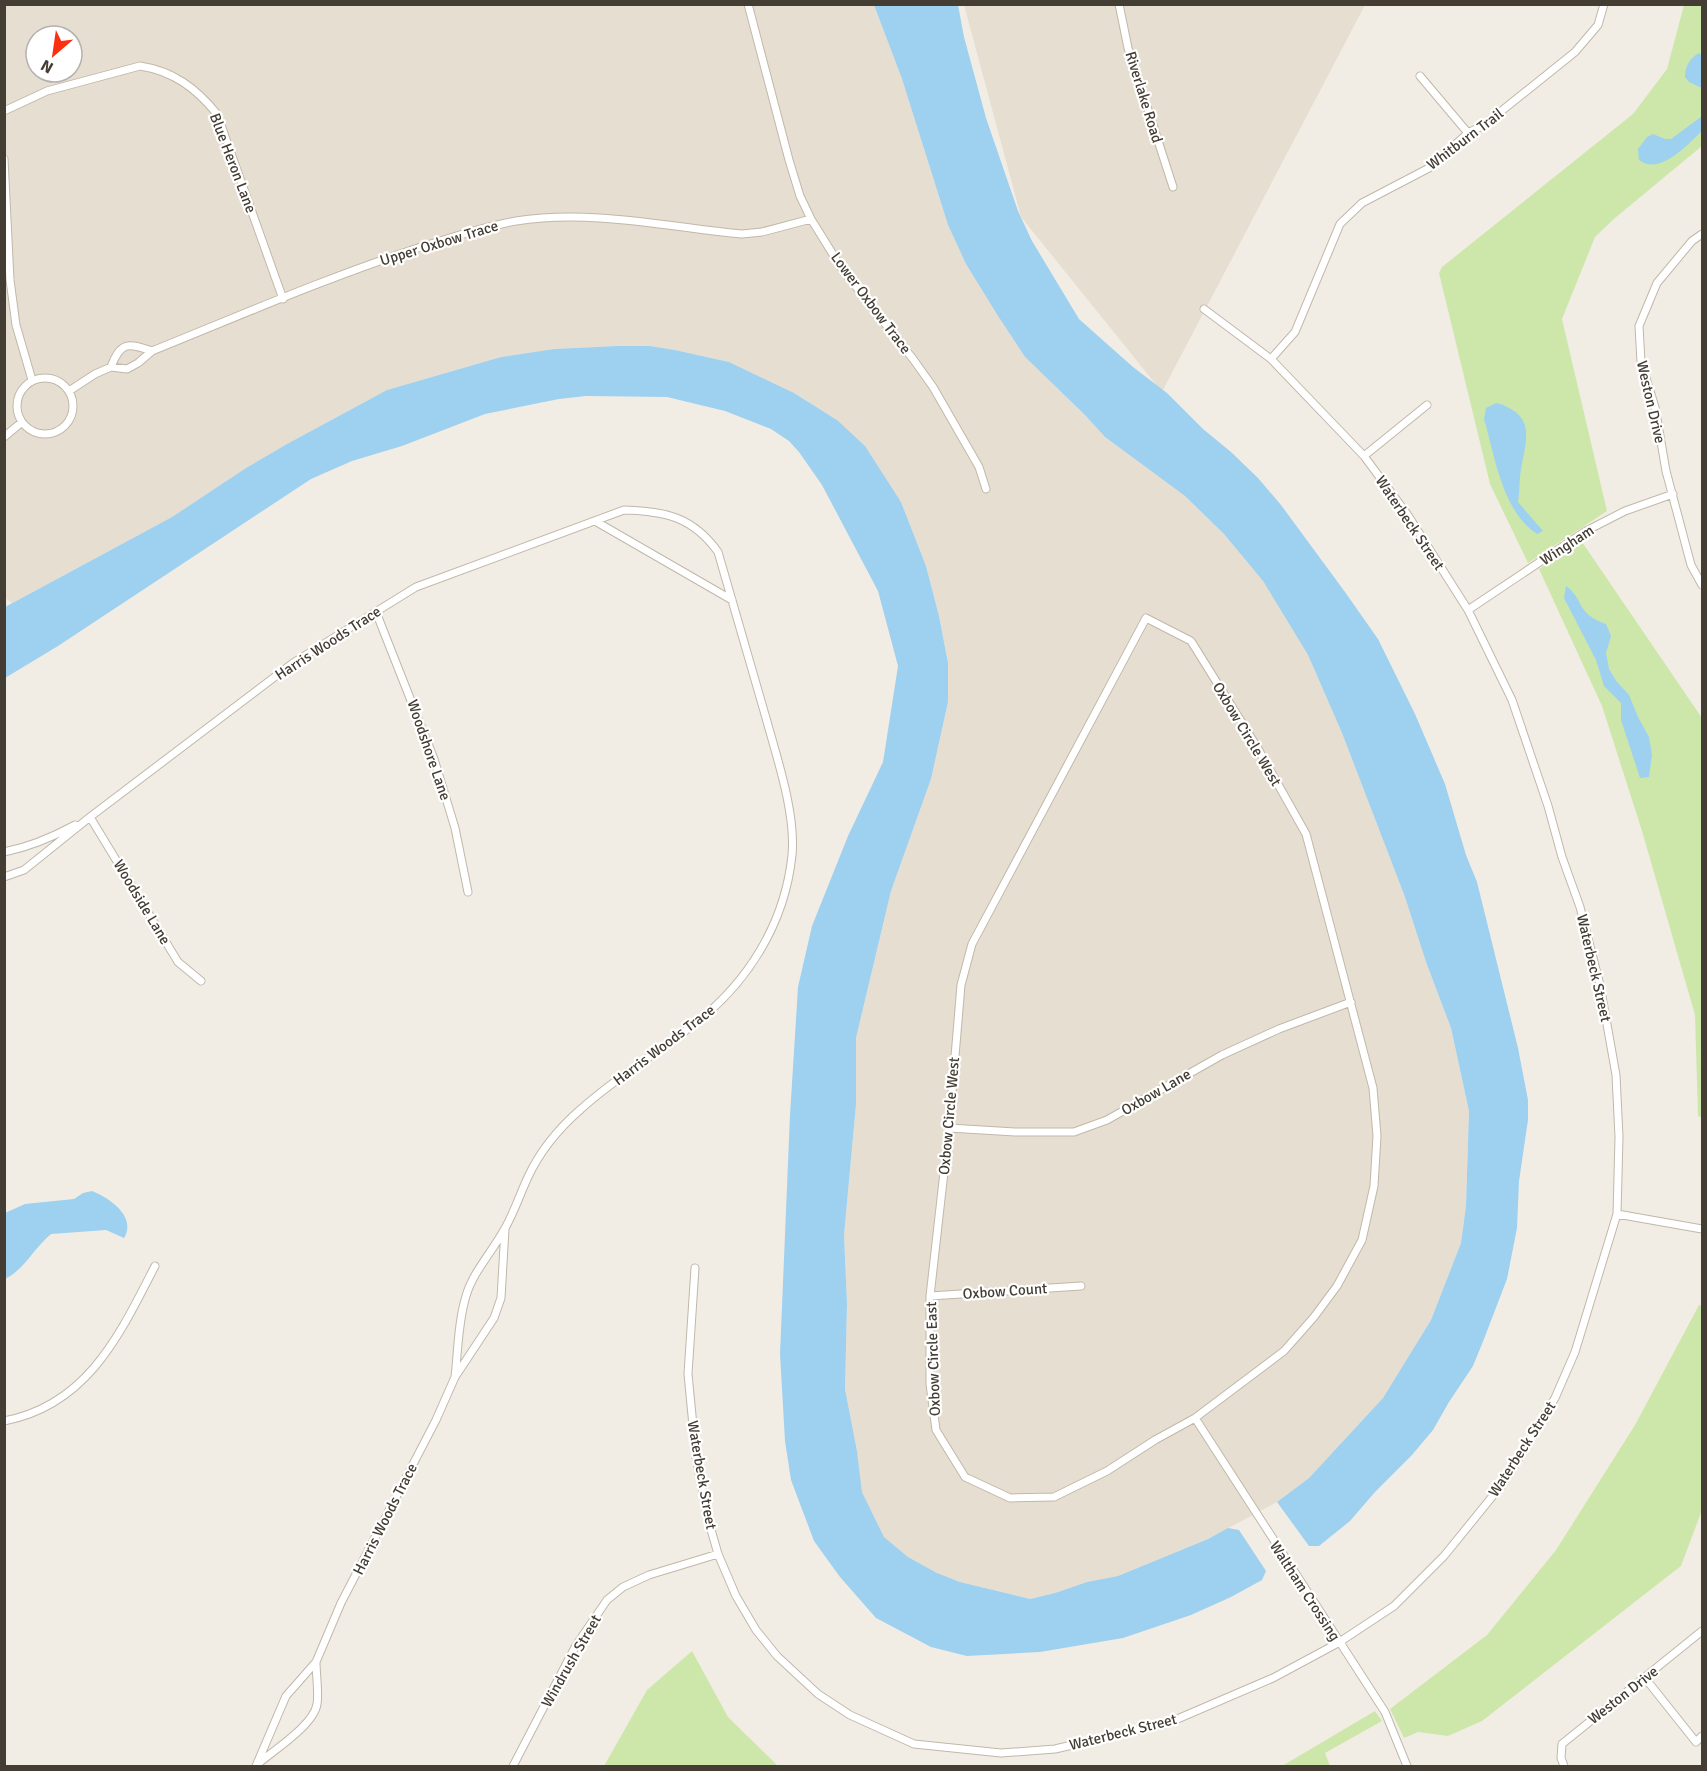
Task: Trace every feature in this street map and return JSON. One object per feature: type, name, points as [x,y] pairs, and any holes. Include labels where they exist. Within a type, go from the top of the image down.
[{"type":"street","name":"Lower Oxbow Trace","points":[[748,4],[789,160],[800,196],[811,219],[842,269],[933,387],[980,467],[986,489]]},
{"type":"street","name":"Riverlake Road","points":[[1119,4],[1128,48],[1173,188]]},
{"type":"street","name":"Whitburn Trail","points":[[1271,359],[1295,332],[1340,224],[1362,203],[1429,168],[1468,133],[1484,125],[1575,52],[1598,24],[1604,4]]},
{"type":"street","name":"Blue Heron Lane","points":[[4,111],[47,91],[140,66],[172,74],[189,84],[217,114],[283,299]]},
{"type":"street","points":[[1420,76],[1468,133]]},
{"type":"street","points":[[4,159],[10,280],[16,325],[32,380]]},
{"type":"street","name":"Upper Oxbow Trace","points":[[69,391],[94,374],[111,367],[127,369],[152,351],[374,262],[476,230],[517,221],[602,218],[742,234],[762,232],[811,219]]},
{"type":"street","name":"Weston Drive","points":[[1702,234],[1692,240],[1657,283],[1639,326],[1641,362],[1655,407],[1666,471],[1691,566],[1702,585]]},
{"type":"street","name":"Waterbeck Street","points":[[695,1268],[688,1374],[696,1457],[708,1519],[718,1554],[736,1596],[756,1630],[777,1656],[818,1694],[850,1715],[914,1744],[1001,1753],[1056,1749],[1168,1723],[1273,1678],[1338,1642],[1394,1606],[1444,1556],[1504,1482],[1555,1398],[1575,1352],[1617,1214],[1619,1137],[1616,1075],[1600,985],[1583,918],[1548,806],[1512,700],[1468,609],[1407,514],[1364,456],[1271,359],[1204,309]]},
{"type":"street","name":"Upper Oxbow Trace","points":[[111,367],[116,352],[123,346],[133,345],[152,351]]},
{"type":"street","points":[[47,377],[56,379],[69,391],[73,397],[74,409],[70,421],[62,429],[52,434],[38,433],[26,427],[22,422],[18,412],[18,397],[23,388],[32,380],[47,377]]},
{"type":"street","points":[[1364,456],[1428,405]]},
{"type":"street","points":[[4,437],[22,422]]},
{"type":"street","name":"Wingham","points":[[1468,609],[1586,531],[1625,511],[1673,494]]},
{"type":"street","name":"Harris Woods Trace","points":[[4,877],[24,870],[293,663],[416,587],[624,510],[670,515],[693,525],[709,539],[718,552],[782,775],[790,822],[792,854],[786,888],[776,919],[762,948],[744,976],[728,995],[694,1024],[580,1109],[541,1153],[528,1175],[505,1228],[466,1294],[461,1314],[455,1377]]},
{"type":"street","points":[[595,521],[732,600]]},
{"type":"street","name":"Woodshore Lane","points":[[376,612],[434,759],[455,828],[468,892]]},
{"type":"street","name":"Oxbow Circle West","points":[[942,1194],[950,1128],[961,985],[972,944],[1146,618],[1191,641],[1257,747],[1306,834],[1373,1088],[1377,1136],[1374,1186],[1362,1240],[1338,1286],[1284,1351],[1195,1419]]},
{"type":"street","name":"Harris Woods Trace","points":[[4,852],[56,836],[90,817]]},
{"type":"street","name":"Woodside Lane","points":[[90,817],[178,962],[201,981]]},
{"type":"street","name":"Oxbow Lane","points":[[950,1128],[1015,1132],[1074,1132],[1107,1120],[1221,1055],[1279,1029],[1351,1002]]},
{"type":"street","name":"Oxbow Circle East","points":[[942,1194],[930,1296],[930,1384],[936,1430],[965,1477],[1010,1498],[1054,1497],[1107,1471],[1155,1440],[1195,1419]]},
{"type":"street","points":[[1617,1214],[1702,1229]]},
{"type":"street","name":"Harris Woods Trace","points":[[257,1766],[286,1696],[316,1662],[341,1603],[436,1420],[455,1377],[494,1318],[501,1298],[505,1228]]},
{"type":"street","points":[[4,1421],[23,1418],[54,1404],[78,1386],[100,1361],[122,1330],[155,1266]]},
{"type":"street","name":"Oxbow Count","points":[[930,1296],[1081,1286]]},
{"type":"street","name":"Waltham Crossing","points":[[1195,1419],[1385,1713],[1407,1767]]},
{"type":"street","name":"Windrush Street","points":[[513,1767],[575,1647],[607,1600],[623,1587],[649,1575],[718,1554]]},
{"type":"street","name":"Weston Drive","points":[[1564,1767],[1561,1758],[1562,1744],[1702,1631]]},
{"type":"street","name":"Harris Woods Trace","points":[[257,1766],[304,1726],[312,1716],[317,1704],[316,1662]]},
{"type":"street","points":[[1645,1678],[1696,1742],[1702,1736]]},
{"type":"shaded area","points":[[5,5],[874,5],[902,79],[948,225],[966,264],[998,316],[1025,357],[1105,437],[1185,496],[1224,534],[1263,581],[1308,655],[1342,733],[1405,897],[1451,1028],[1469,1111],[1466,1206],[1461,1243],[1431,1320],[1383,1398],[1309,1478],[1277,1502],[1208,1539],[1118,1576],[1087,1582],[1030,1599],[960,1582],[937,1573],[908,1557],[884,1537],[862,1492],[845,1389],[847,1304],[844,1235],[856,1104],[856,1038],[891,891],[931,779],[948,702],[948,663],[926,566],[901,502],[837,420],[794,393],[729,362],[650,346],[554,349],[501,357],[387,390],[246,468],[172,517],[12,603],[5,598]]},
{"type":"shaded area","points":[[964,5],[1365,5],[1162,392],[1021,217]]},
{"type":"green space","points":[[1684,5],[1702,5],[1702,146],[1595,237],[1562,319],[1607,511],[1528,563],[1490,484],[1439,273],[1442,267],[1633,114],[1667,69]]},
{"type":"green space","points":[[1582,542],[1702,718],[1702,1118],[1698,1116],[1695,1015],[1642,831],[1602,706],[1539,569]]},
{"type":"green space","points":[[1699,1305],[1702,1305],[1702,1510],[1681,1566],[1482,1721],[1448,1736],[1418,1732],[1404,1738],[1390,1709],[1487,1635],[1556,1550],[1635,1425]]},
{"type":"green space","points":[[692,1651],[728,1717],[778,1766],[604,1766],[647,1690]]},
{"type":"green space","points":[[1375,1711],[1382,1721],[1325,1753],[1330,1766],[1282,1766]]},
{"type":"water","points":[[874,5],[958,5],[964,37],[986,118],[1018,211],[1032,241],[1079,319],[1133,367],[1167,393],[1258,478],[1281,505],[1378,639],[1415,714],[1445,784],[1466,855],[1477,882],[1518,1048],[1528,1100],[1528,1120],[1519,1181],[1517,1228],[1507,1279],[1473,1366],[1433,1430],[1350,1521],[1319,1546],[1309,1546],[1277,1502],[1309,1478],[1383,1398],[1431,1320],[1461,1243],[1466,1206],[1469,1111],[1451,1028],[1405,897],[1342,733],[1308,655],[1263,581],[1224,534],[1185,496],[1105,437],[1025,357],[966,264],[948,225],[902,79]]},
{"type":"water","points":[[1699,53],[1702,55],[1702,88],[1689,82],[1685,77],[1689,63]]},
{"type":"water","points":[[1702,116],[1702,131],[1673,157],[1656,164],[1647,164],[1639,160],[1638,149],[1647,137],[1653,134],[1671,139]]},
{"type":"water","points":[[650,346],[729,362],[794,393],[837,420],[865,446],[901,502],[926,566],[939,616],[948,663],[948,702],[931,779],[891,891],[856,1038],[856,1104],[844,1235],[847,1304],[845,1389],[862,1492],[884,1537],[908,1557],[937,1573],[960,1582],[1030,1599],[1087,1582],[1118,1576],[1208,1539],[1228,1528],[1239,1530],[1266,1571],[1262,1580],[1231,1597],[1191,1615],[1123,1638],[1040,1652],[967,1656],[931,1647],[876,1618],[840,1577],[814,1541],[791,1480],[785,1441],[780,1354],[798,987],[812,926],[848,836],[883,762],[898,666],[878,591],[822,485],[789,441],[771,429],[725,411],[667,397],[586,396],[485,414],[402,446],[352,461],[311,479],[58,646],[5,678],[5,607],[172,517],[287,444],[387,390],[501,357],[554,349]]},
{"type":"water","points":[[1496,403],[1514,411],[1524,423],[1526,437],[1518,502],[1543,531],[1537,534],[1516,512],[1496,466],[1484,419],[1486,408]]},
{"type":"water","points":[[1566,586],[1589,615],[1606,624],[1611,636],[1606,653],[1609,669],[1629,695],[1649,737],[1652,755],[1649,777],[1640,778],[1621,720],[1621,703],[1604,686],[1596,660],[1564,598]]},
{"type":"water","points":[[92,1191],[120,1209],[127,1223],[124,1238],[106,1230],[51,1234],[18,1270],[5,1279],[5,1213],[25,1204],[74,1199],[83,1193]]}]
